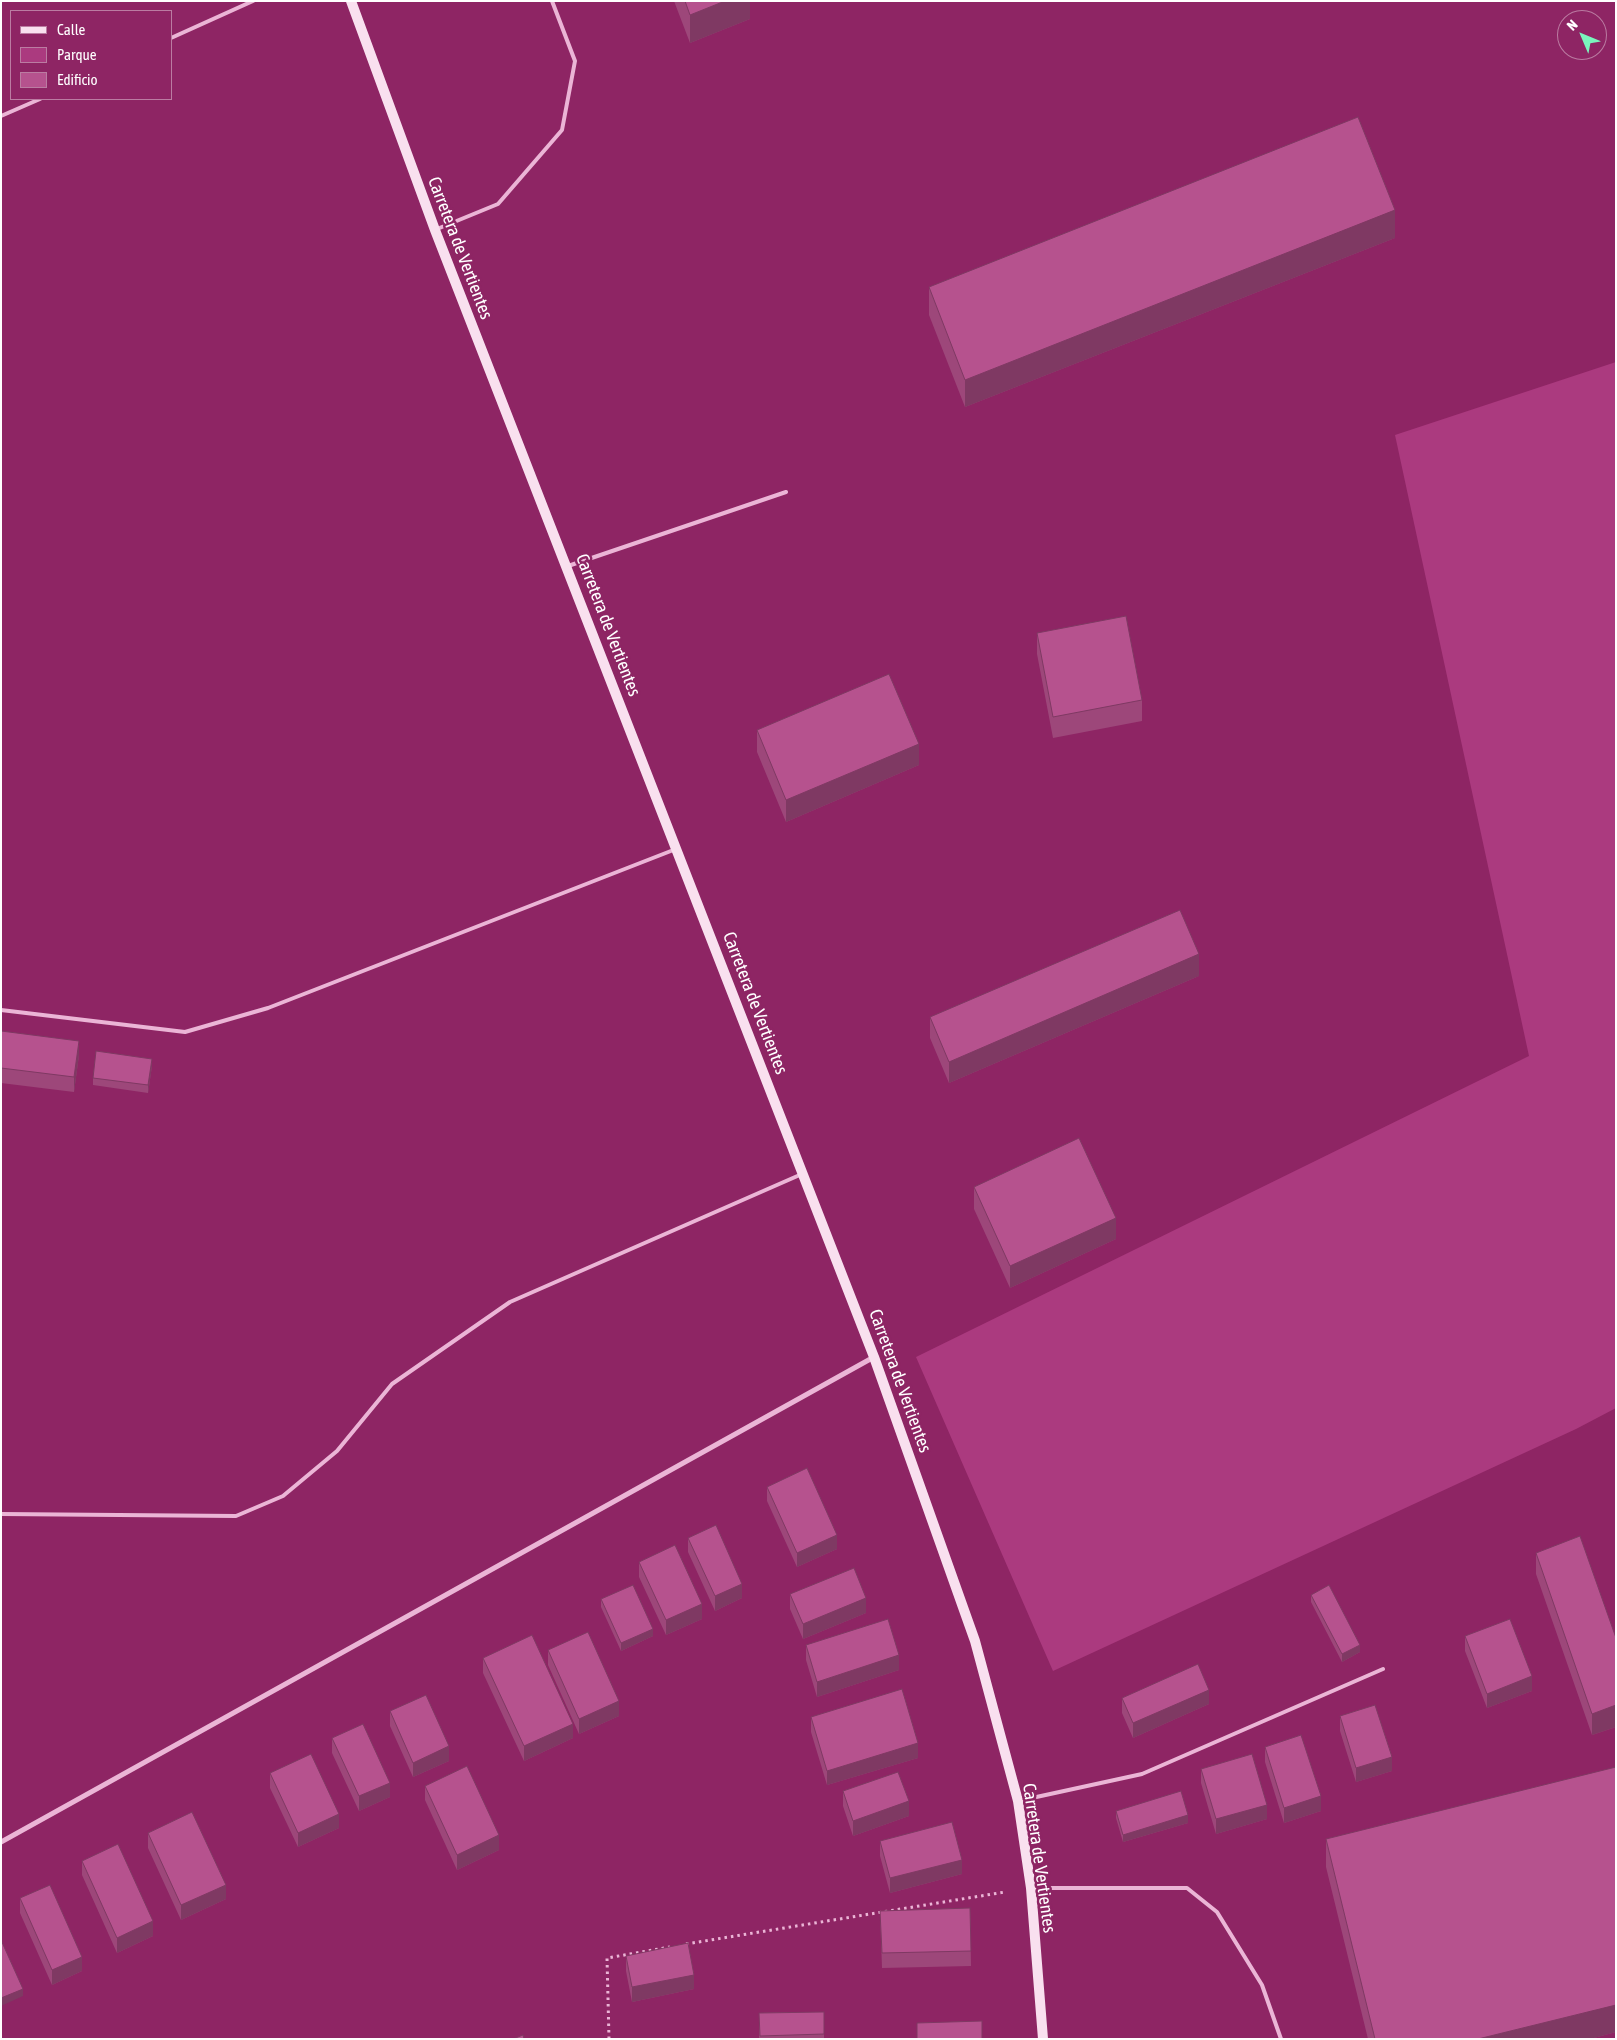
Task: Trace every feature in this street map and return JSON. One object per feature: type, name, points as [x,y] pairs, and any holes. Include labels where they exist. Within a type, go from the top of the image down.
[{"type":"main road","name":"Carretera de Vertientes","points":[[351,1],[435,230],[678,848],[874,1356],[974,1641],[1018,1801],[1030,1888],[1043,2039]]},
{"type":"street","points":[[1,1842],[874,1356]]},
{"type":"lane","points":[[172,38],[253,1]]},
{"type":"lane","points":[[435,230],[498,204],[562,130],[575,61],[552,1]]},
{"type":"lane","points":[[1,116],[38,100]]},
{"type":"lane","points":[[567,566],[786,492]]},
{"type":"lane","points":[[1,1010],[185,1032],[268,1008],[678,848]]},
{"type":"lane","points":[[1,1514],[236,1516],[283,1496],[337,1451],[392,1384],[510,1302],[804,1174]]},
{"type":"lane","points":[[1018,1801],[1142,1774],[1383,1669]]},
{"type":"lane","points":[[1030,1888],[1187,1888],[1217,1912],[1262,1985],[1281,2039]]},
{"type":"path","points":[[686,1944],[1030,1888]]},
{"type":"path","points":[[609,2039],[607,1958],[676,1946]]},
{"type":"green space","points":[[1616,362],[1616,1408],[1576,1429],[1053,1671],[916,1357],[1529,1056],[1395,435]]},
{"type":"building","points":[[685,1],[725,1],[690,15]]},
{"type":"building","points":[[1358,117],[1395,210],[965,380],[929,287]]},
{"type":"building","points":[[1126,616],[1142,700],[1053,717],[1037,633]]},
{"type":"building","points":[[889,674],[919,744],[786,800],[757,730]]},
{"type":"building","points":[[1180,910],[1199,954],[949,1062],[930,1017]]},
{"type":"building","points":[[1,1031],[79,1041],[74,1077],[1,1068]]},
{"type":"building","points":[[96,1051],[152,1059],[148,1085],[93,1078]]},
{"type":"building","points":[[1079,1138],[1116,1218],[1010,1266],[974,1187]]},
{"type":"building","points":[[807,1468],[837,1535],[797,1553],[767,1487]]},
{"type":"building","points":[[716,1525],[742,1584],[715,1596],[688,1538]]},
{"type":"building","points":[[1580,1536],[1616,1638],[1616,1705],[1592,1714],[1536,1553]]},
{"type":"building","points":[[675,1545],[702,1604],[666,1620],[639,1562]]},
{"type":"building","points":[[854,1568],[866,1598],[803,1624],[790,1594]]},
{"type":"building","points":[[633,1585],[653,1629],[621,1643],[601,1599]]},
{"type":"building","points":[[1329,1585],[1360,1645],[1342,1654],[1311,1595]]},
{"type":"building","points":[[888,1619],[899,1655],[817,1682],[806,1645]]},
{"type":"building","points":[[1510,1619],[1532,1676],[1487,1694],[1465,1636]]},
{"type":"building","points":[[588,1632],[619,1701],[579,1719],[548,1650]]},
{"type":"building","points":[[532,1635],[573,1724],[524,1746],[483,1658]]},
{"type":"building","points":[[1198,1664],[1209,1690],[1133,1723],[1122,1698]]},
{"type":"building","points":[[902,1689],[918,1743],[827,1771],[811,1717]]},
{"type":"building","points":[[426,1695],[449,1746],[413,1763],[390,1711]]},
{"type":"building","points":[[1375,1705],[1392,1757],[1356,1768],[1340,1716]]},
{"type":"building","points":[[363,1724],[390,1783],[359,1796],[332,1738]]},
{"type":"building","points":[[1301,1735],[1321,1796],[1284,1808],[1265,1747]]},
{"type":"building","points":[[311,1754],[339,1814],[298,1833],[270,1773]]},
{"type":"building","points":[[1252,1754],[1267,1805],[1216,1819],[1201,1769]]},
{"type":"building","points":[[467,1766],[499,1835],[457,1855],[425,1786]]},
{"type":"building","points":[[1616,1767],[1616,2005],[1478,2039],[1375,2039],[1326,1839]]},
{"type":"building","points":[[898,1772],[909,1801],[853,1821],[843,1791]]},
{"type":"building","points":[[1181,1791],[1188,1815],[1123,1835],[1116,1811]]},
{"type":"building","points":[[192,1812],[226,1885],[181,1905],[148,1833]]},
{"type":"building","points":[[952,1822],[962,1860],[890,1878],[880,1841]]},
{"type":"building","points":[[118,1844],[153,1921],[117,1938],[82,1861]]},
{"type":"building","points":[[50,1885],[82,1957],[52,1970],[20,1898]]},
{"type":"building","points":[[970,1908],[971,1951],[882,1953],[880,1911]]},
{"type":"building","points":[[1,1940],[23,1989],[1,1998]]},
{"type":"building","points":[[688,1943],[694,1975],[632,1987],[626,1956]]},
{"type":"building","points":[[824,2012],[824,2034],[760,2036],[759,2013]]},
{"type":"building","points":[[982,2021],[982,2039],[917,2039],[917,2023]]},
{"type":"building","points":[[523,2035],[524,2039],[513,2039]]}]
